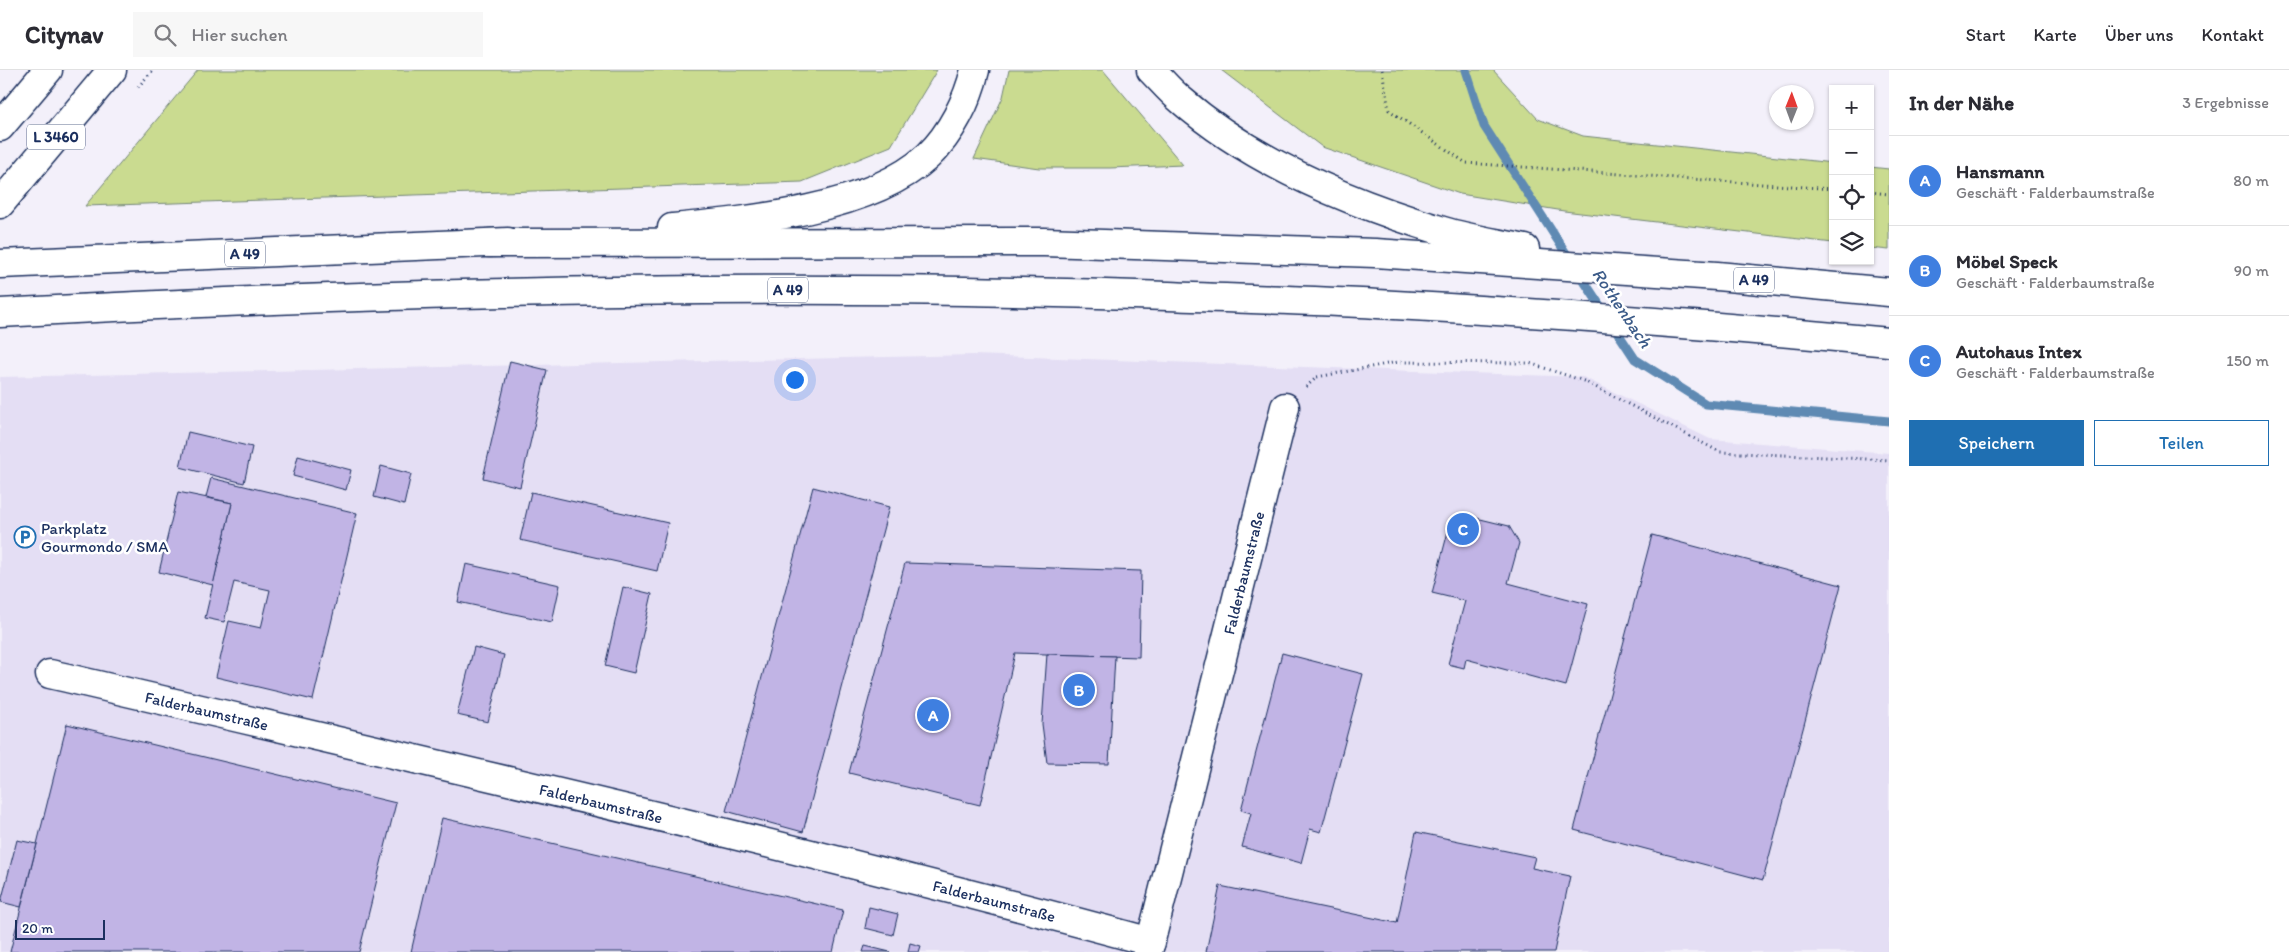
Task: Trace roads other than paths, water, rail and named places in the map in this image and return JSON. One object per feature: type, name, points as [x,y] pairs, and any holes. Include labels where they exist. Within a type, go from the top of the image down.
[{"type":"main road","name":"L 3460","points":[[0,127],[48,70]]},
{"type":"main road","name":"L 3460","points":[[0,204],[112,70]]},
{"type":"main road","points":[[490,243],[694,226],[800,211],[840,202],[880,186],[928,156],[948,131],[962,106],[975,70]]},
{"type":"main road","points":[[1151,70],[1181,100],[1238,142],[1295,173],[1373,207],[1436,228],[1547,259]]},
{"type":"main road","name":"A 49","points":[[0,264],[490,243],[1044,242],[1547,259],[1618,269],[1889,292]]},
{"type":"main road","name":"A 49","points":[[0,313],[379,296],[733,289],[1043,292],[1373,303],[1713,325],[1889,342]]},
{"type":"main road","name":"Falderbaumstraße","points":[[50,674],[635,811],[1031,909],[1150,947],[1285,407]]},
{"type":"waterway","name":"Rothenbach","points":[[1466,70],[1484,126],[1571,261]]},
{"type":"waterway","name":"Rothenbach","points":[[1578,272],[1605,313]]},
{"type":"waterway","name":"Rothenbach","points":[[1612,324],[1635,359],[1706,404],[1889,421]]},
{"type":"place","name":"Autohaus Intex","points":[[1463,529]]},
{"type":"place","name":"Parkplatz Gourmondo / SMA","points":[[25,537]]},
{"type":"place","name":"Möbel Speck","points":[[1079,690]]},
{"type":"place","name":"Hansmann","points":[[933,715]]}]
